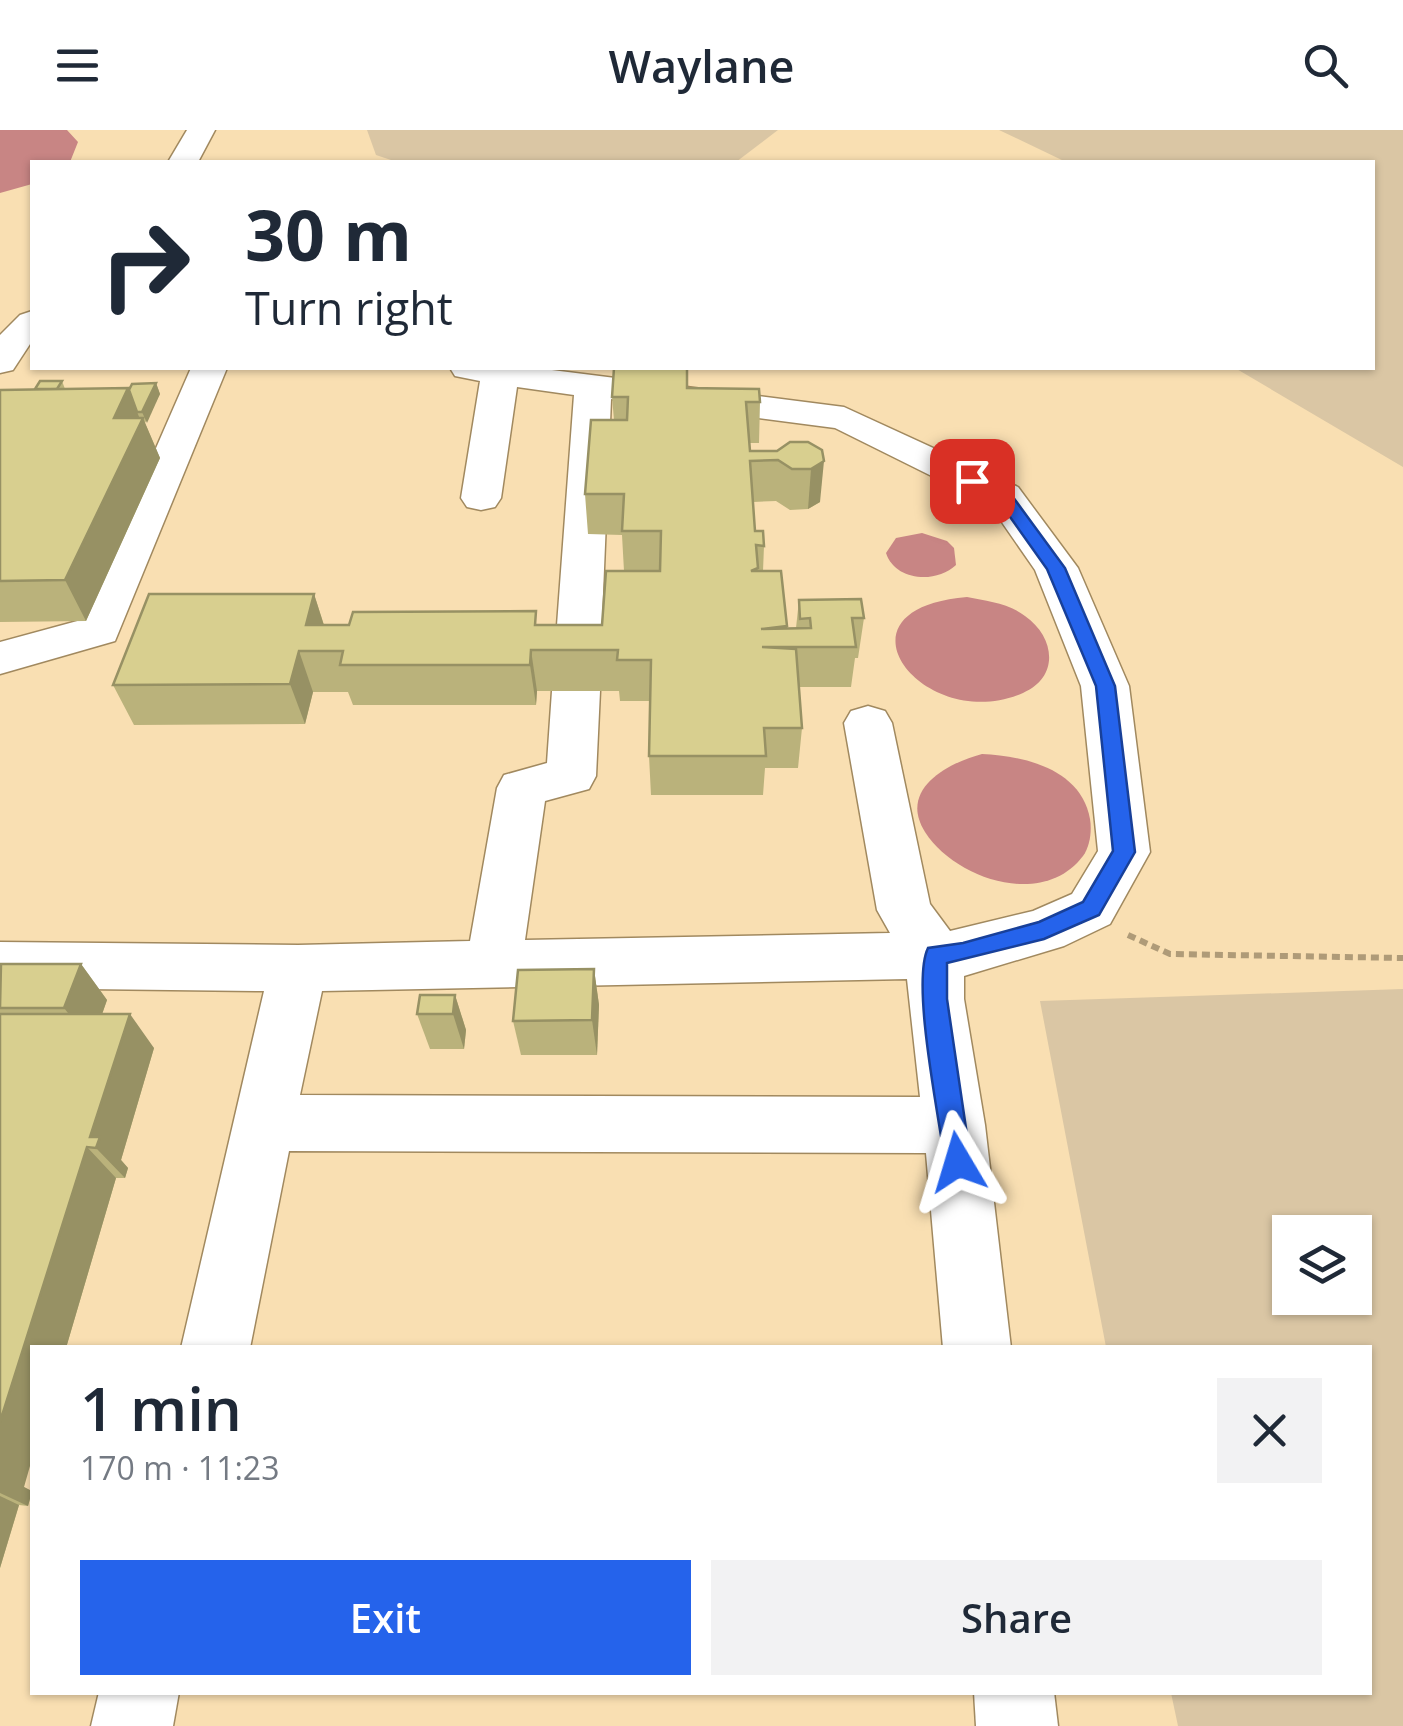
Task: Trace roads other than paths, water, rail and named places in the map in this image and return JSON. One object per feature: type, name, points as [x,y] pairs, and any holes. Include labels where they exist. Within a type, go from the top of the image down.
[{"type":"street","points":[[184,160],[200,130]]},
{"type":"street","points":[[0,658],[99,630],[208,370]]},
{"type":"street","points":[[0,965],[298,968],[936,955],[963,953],[1044,930],[1091,909],[1124,852],[1105,686],[1056,568],[1004,496],[844,418],[484,371],[481,498]]},
{"type":"street","points":[[494,964],[522,788],[571,776],[593,388]]},
{"type":"street","points":[[868,723],[904,910],[936,955],[935,999],[954,1125],[978,1345]]},
{"type":"street","points":[[216,1345],[298,968]]},
{"type":"street","points":[[264,1124],[954,1125]]},
{"type":"street","points":[[132,1726],[139,1695]]},
{"type":"street","points":[[1014,1695],[1017,1726]]}]
